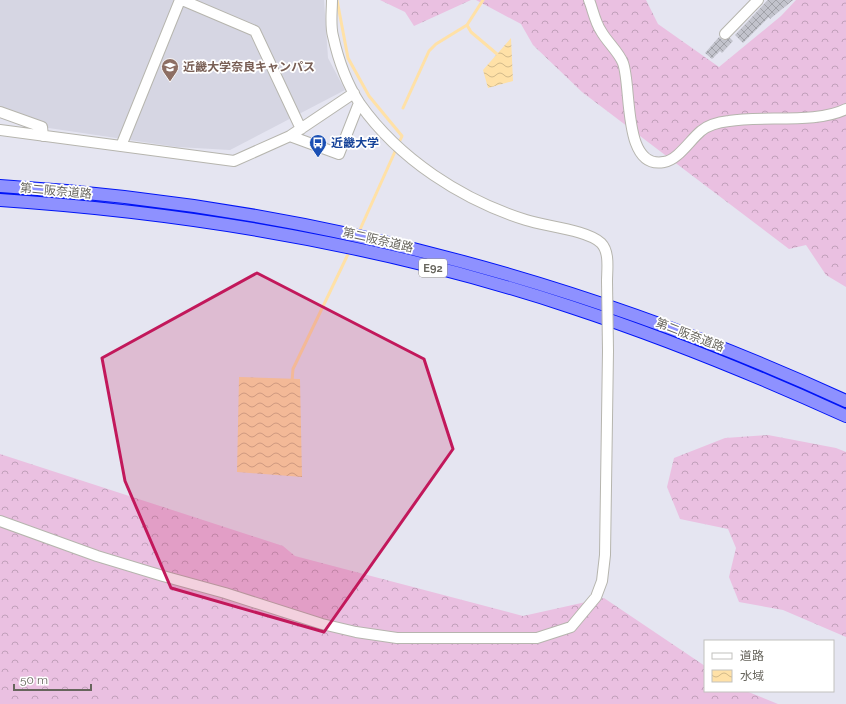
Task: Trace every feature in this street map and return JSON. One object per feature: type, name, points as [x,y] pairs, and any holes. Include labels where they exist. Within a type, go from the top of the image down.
[{"type":"highway","name":"第二阪奈道路","points":[[0,186],[124,197],[225,210],[369,237],[435,253],[501,271],[645,318],[728,349],[846,401]]},
{"type":"highway","name":"第二阪奈道路","points":[[0,200],[52,204],[223,224],[301,238],[431,267],[570,306],[640,330],[786,388],[846,416]]},
{"type":"street","points":[[121,146],[181,0],[256,31],[301,129]]},
{"type":"street","points":[[0,521],[97,556],[225,593],[322,624],[356,632],[398,638],[537,638],[571,627],[596,597],[602,581],[605,555],[608,351],[607,258],[600,242],[587,235],[527,221],[490,208],[448,186],[418,164],[372,120],[354,93],[346,77],[332,35],[332,0]]},
{"type":"street","points":[[589,0],[601,31],[623,62],[627,76],[630,121],[635,142],[642,154],[654,162],[665,162],[683,150],[701,130],[720,122],[743,118],[794,118],[821,115],[846,109]]},
{"type":"street","points":[[725,34],[758,0]]},
{"type":"street","points":[[0,130],[234,161],[290,136],[354,93]]},
{"type":"street","points":[[290,136],[339,154],[360,103]]},
{"type":"street","points":[[0,112],[42,127],[43,136]]},
{"type":"highlighted area","points":[[257,273],[424,359],[453,449],[324,632],[171,588],[125,481],[102,358]]},
{"type":"shaded area","name":"近畿大学奈良キャンパス","points":[[0,0],[324,0],[328,58],[345,90],[230,150],[177,147],[42,127],[0,112]]},
{"type":"green space","points":[[380,0],[471,0],[414,26],[405,12]]},
{"type":"green space","points":[[476,0],[646,0],[658,24],[719,67],[781,16],[796,0],[846,0],[846,287],[826,275],[806,245],[789,249],[582,92],[533,45],[521,24]]},
{"type":"green space","points":[[768,435],[836,448],[846,452],[846,637],[783,610],[739,602],[729,577],[736,548],[728,529],[680,519],[667,487],[674,458],[725,438]]},
{"type":"green space","points":[[0,454],[283,546],[295,556],[523,616],[604,598],[704,665],[704,692],[748,692],[778,704],[0,704]]},
{"type":"water","points":[[511,38],[513,81],[488,88],[483,70]]},
{"type":"water","points":[[239,377],[300,379],[302,477],[237,472]]},
{"type":"building","points":[[768,0],[793,0],[770,19],[769,17],[743,43],[735,35]]},
{"type":"building","points":[[719,37],[723,40],[730,38],[733,41],[722,53],[720,51],[712,59],[705,53]]},
{"type":"waterway","points":[[337,0],[348,58],[369,96],[402,136],[358,234]]},
{"type":"waterway","points":[[403,108],[429,51],[436,44],[467,25],[483,0]]},
{"type":"waterway","points":[[467,25],[471,32],[497,54]]},
{"type":"waterway","points":[[292,381],[293,369],[350,250]]},
{"type":"place","name":"近畿大学奈良キャンパス","points":[[170,82]]},
{"type":"place","name":"近畿大学","points":[[318,158]]}]
